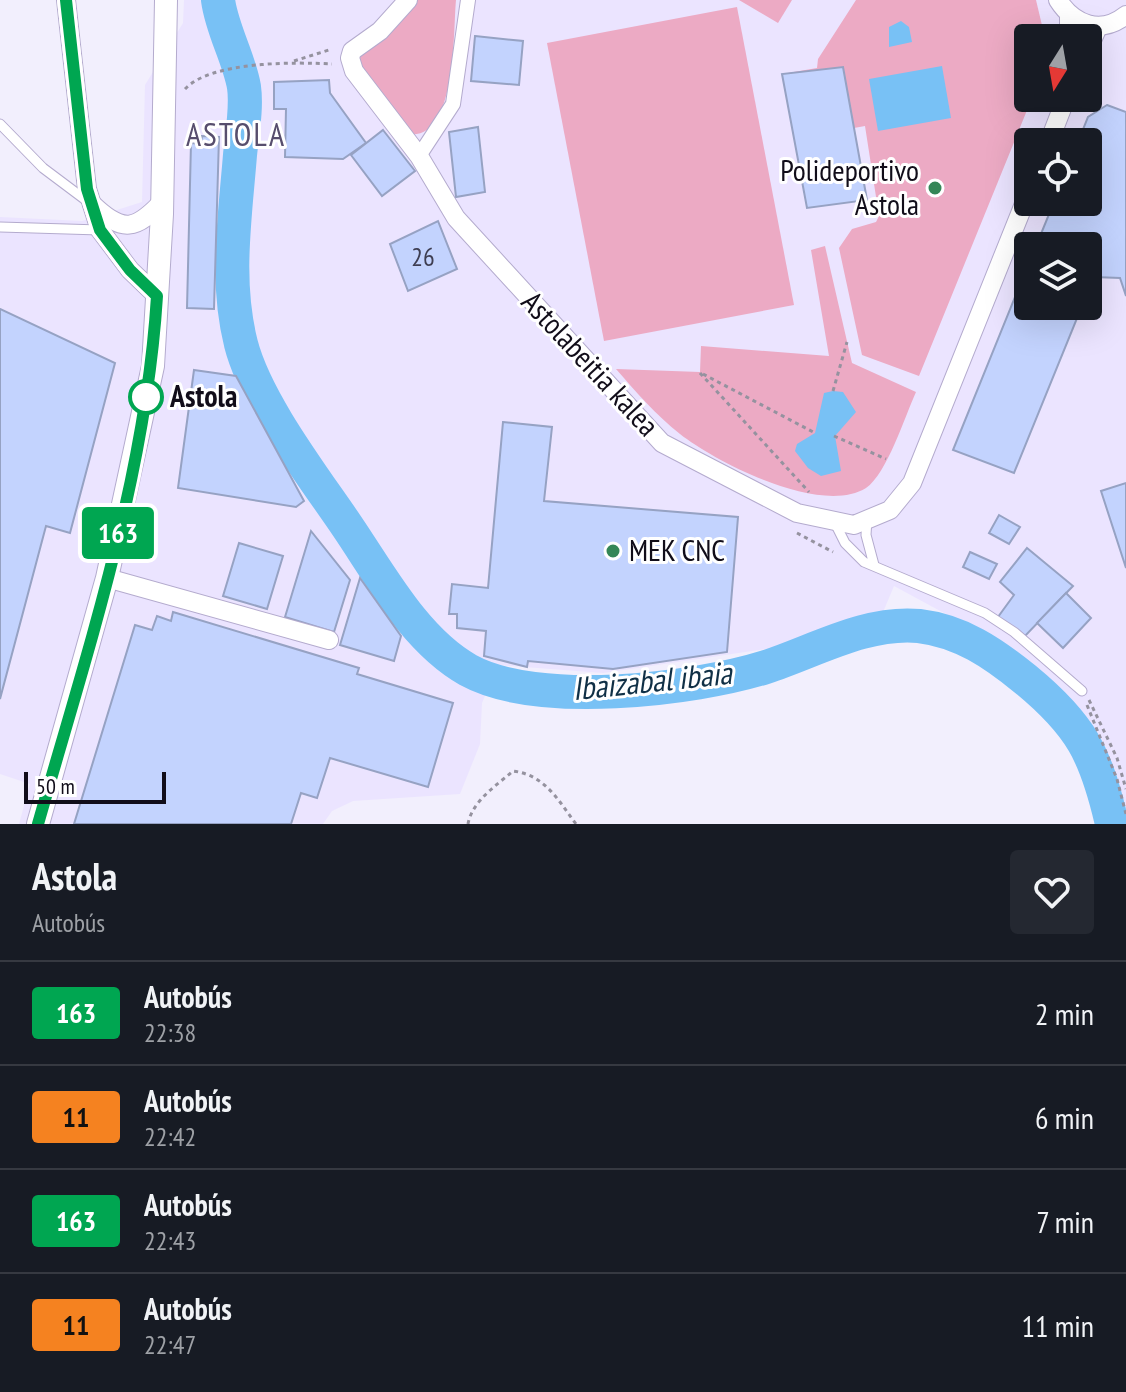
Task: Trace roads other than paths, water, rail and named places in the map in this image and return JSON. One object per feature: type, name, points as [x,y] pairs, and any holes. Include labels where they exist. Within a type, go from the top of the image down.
[{"type":"street","points":[[66,0],[87,189],[100,230],[130,270],[157,296]]},
{"type":"street","points":[[38,824],[107,578],[153,366],[163,201],[166,0]]},
{"type":"street","name":"Astolabeitia kalea","points":[[408,0],[380,31],[352,51],[350,58],[354,71],[419,156],[456,218],[662,443],[797,513],[854,525],[890,510],[912,483],[1019,216]]},
{"type":"street","points":[[419,156],[453,104],[468,0]]},
{"type":"street","points":[[1064,8],[1116,25]]},
{"type":"street","points":[[92,204],[118,223],[131,226],[142,223],[163,201]]},
{"type":"street","points":[[107,578],[329,640]]},
{"type":"lane","points":[[0,124],[43,168],[92,204]]},
{"type":"lane","points":[[0,227],[100,230]]},
{"type":"lane","points":[[867,519],[866,535],[874,565]]},
{"type":"lane","points":[[834,521],[855,555],[985,613],[1082,691]]},
{"type":"water","points":[[901,21],[909,27],[912,42],[889,47],[889,27]]},
{"type":"water","points":[[942,66],[951,118],[878,131],[869,79]]},
{"type":"water","points":[[843,392],[856,412],[835,436],[841,471],[821,476],[808,468],[795,451],[797,444],[815,433],[824,393]]},
{"type":"waterway","name":"Ibaizabal ibaia","points":[[218,0],[245,95],[232,273],[236,320],[248,366],[287,438],[400,606],[432,642],[468,670],[498,682],[573,692],[698,683],[766,667],[880,628],[919,626],[949,633],[1001,660],[1060,711],[1084,742],[1092,759],[1112,824]]},
{"type":"place","name":"Polideportivo Astola","points":[[935,188]]},
{"type":"place","name":"Astola","points":[[146,397]]},
{"type":"place","name":"MEK CNC","points":[[613,551]]},
{"type":"district","name":"ASTOLA","points":[[236,135]]}]
